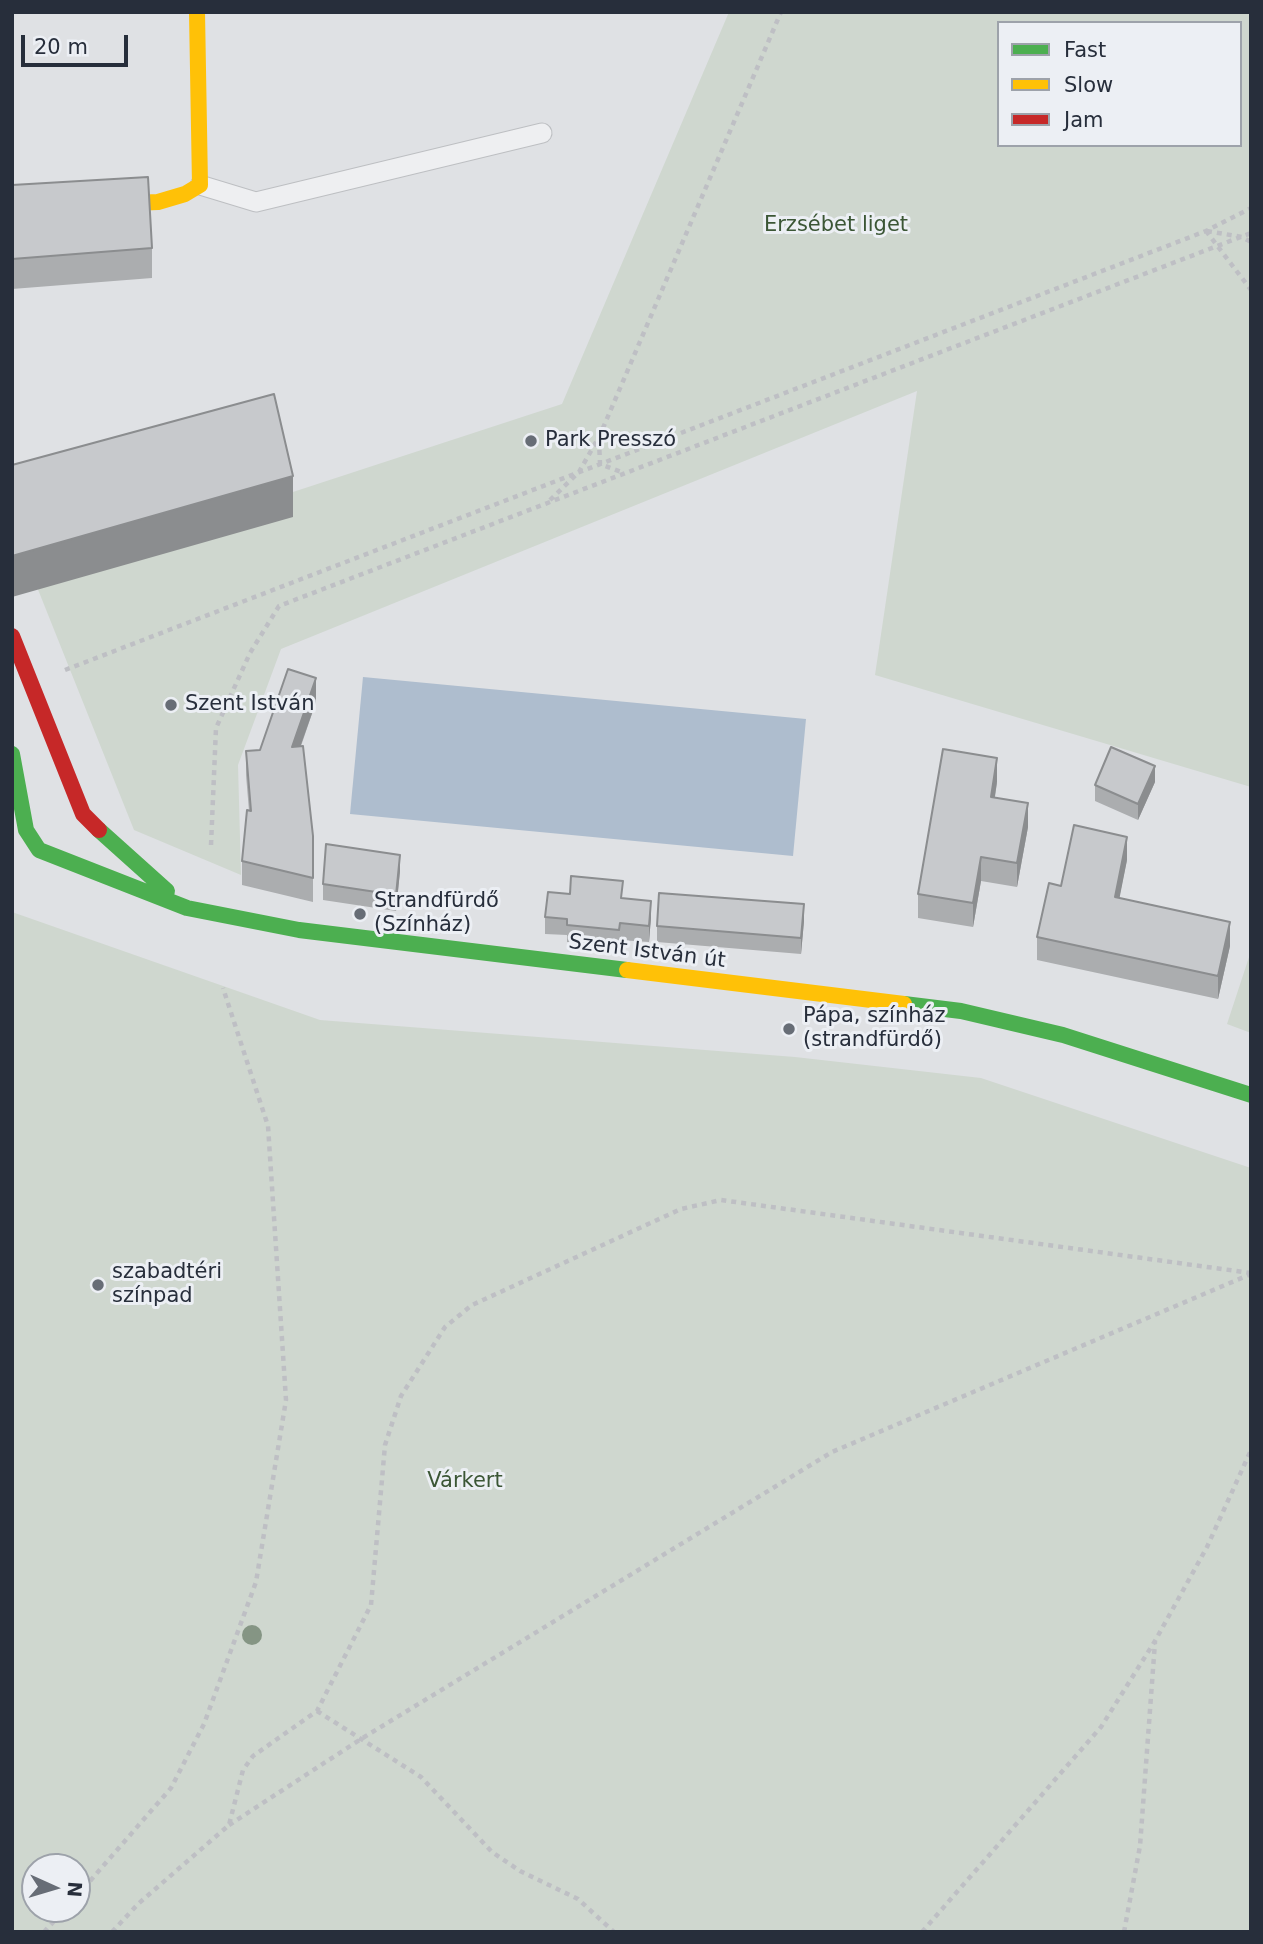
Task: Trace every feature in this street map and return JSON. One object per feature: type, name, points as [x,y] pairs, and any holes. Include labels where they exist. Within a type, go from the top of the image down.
[{"type":"street","points":[[12,208],[169,200],[200,184],[197,12]]},
{"type":"street","points":[[12,636],[83,814],[107,839],[187,908]]},
{"type":"street","points":[[53,785],[55,749]]},
{"type":"street","points":[[12,754],[19,834]]},
{"type":"street","points":[[19,834],[44,811]]},
{"type":"street","name":"Szent István út","points":[[19,834],[39,850],[187,908],[299,930],[961,1012],[1063,1035],[1251,1095]]},
{"type":"lane","points":[[200,184],[256,202],[542,133]]},
{"type":"path","points":[[547,503],[579,472],[600,435],[781,12]]},
{"type":"path","points":[[31,682],[1206,231],[1251,208]]},
{"type":"path","points":[[1206,231],[1242,237],[1251,242]]},
{"type":"path","points":[[1206,231],[1251,290]]},
{"type":"path","points":[[211,845],[216,728],[250,653],[279,606],[1251,233]]},
{"type":"path","points":[[600,435],[600,464]]},
{"type":"path","points":[[600,464],[625,473]]},
{"type":"path","points":[[91,1880],[171,1788],[204,1724],[256,1582],[286,1400],[268,1126],[223,988]]},
{"type":"path","points":[[229,1825],[243,1770],[253,1756],[317,1711],[371,1605],[385,1445],[401,1396],[444,1327],[472,1305],[681,1209],[721,1199],[1251,1273]]},
{"type":"path","points":[[112,1932],[138,1904],[229,1825],[361,1739],[832,1452],[1251,1273]]},
{"type":"path","points":[[922,1932],[1101,1727],[1155,1641],[1207,1547],[1251,1450]]},
{"type":"path","points":[[1124,1932],[1140,1846],[1155,1641]]},
{"type":"path","points":[[317,1711],[421,1777],[492,1852],[520,1871],[578,1899],[614,1932]]},
{"type":"green space","name":"Erzsébet liget","points":[[729,12],[1251,12],[1251,787],[875,675],[917,391],[281,649],[238,765],[241,875],[134,830],[33,577],[562,404]]},
{"type":"green space","name":"Várkert","points":[[12,912],[320,1020],[795,1057],[981,1078],[1251,1168],[1251,1932],[12,1932]]},
{"type":"green space","points":[[1251,951],[1251,1033],[1227,1024]]},
{"type":"water","points":[[363,677],[806,719],[793,856],[350,814]]},
{"type":"building","points":[[148,177],[152,248],[12,259],[12,185]]},
{"type":"building","points":[[274,394],[293,476],[12,556],[12,465]]},
{"type":"building","points":[[288,669],[316,678],[292,747],[303,746],[313,836],[313,878],[242,861],[247,810],[251,811],[246,751],[260,750]]},
{"type":"building","points":[[1111,747],[1155,766],[1138,804],[1095,785]]},
{"type":"building","points":[[943,749],[997,758],[991,797],[1028,803],[1017,863],[981,857],[973,903],[918,894]]},
{"type":"building","points":[[1074,825],[1127,837],[1115,897],[1230,922],[1218,976],[1037,937],[1049,883],[1061,886]]},
{"type":"building","points":[[326,844],[400,855],[396,895],[323,884]]},
{"type":"building","points":[[571,876],[623,881],[621,898],[651,901],[649,926],[620,923],[619,930],[567,925],[567,919],[545,917],[548,892],[570,894]]},
{"type":"building","points":[[659,893],[804,904],[801,938],[657,926]]},
{"type":"traffic: fast","points":[[12,754],[26,830],[39,850],[187,908],[299,930],[627,970]]},
{"type":"traffic: fast","points":[[99,830],[167,891]]},
{"type":"traffic: fast","points":[[904,1004],[961,1011],[1063,1035],[1251,1095]]},
{"type":"traffic: slow","points":[[12,208],[158,202],[185,194],[200,185],[197,12]]},
{"type":"traffic: slow","points":[[627,970],[904,1004]]},
{"type":"traffic: jam","points":[[12,636],[83,814],[99,830]]},
{"type":"place","name":"Park Presszó","points":[[531,441]]},
{"type":"place","name":"Szent István","points":[[171,705]]},
{"type":"place","name":"Strandfürdő (Színház)","points":[[360,914]]},
{"type":"place","name":"Pápa, színház (strandfürdő)","points":[[789,1029]]},
{"type":"place","name":"szabadtéri színpad","points":[[98,1285]]}]
